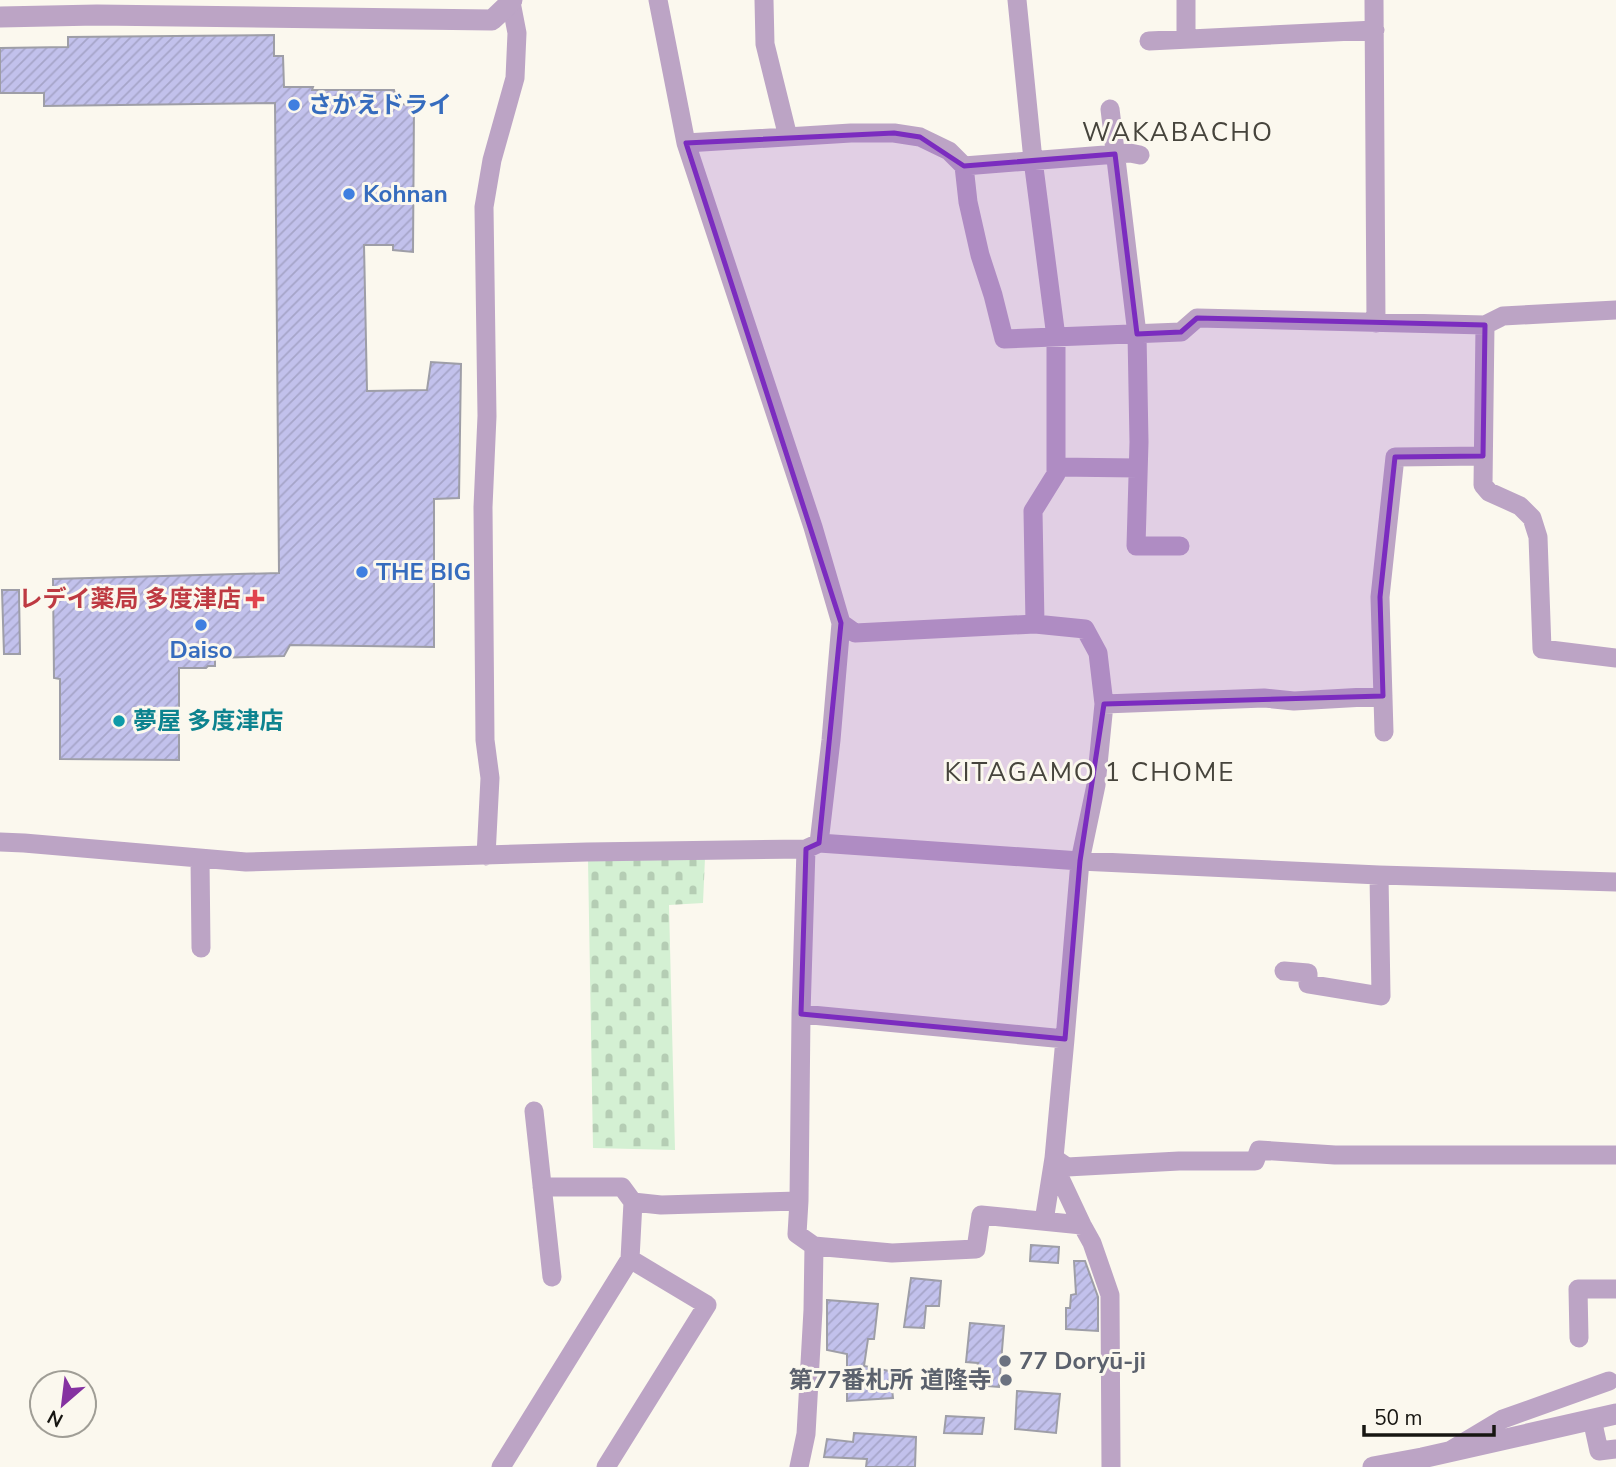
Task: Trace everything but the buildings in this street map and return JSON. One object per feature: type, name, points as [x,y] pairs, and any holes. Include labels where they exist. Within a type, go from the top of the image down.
[{"type":"street","points":[[658,0],[686,144],[813,527],[841,623],[831,740],[812,846],[801,1014],[797,1234],[814,1246],[892,1253],[976,1249],[981,1215],[1082,1225]]},
{"type":"street","points":[[764,0],[765,44],[788,137]]},
{"type":"street","points":[[1017,0],[1033,160],[1056,337],[1056,474],[1033,511],[1035,624]]},
{"type":"street","points":[[1186,0],[1186,39]]},
{"type":"street","points":[[1374,0],[1376,323]]},
{"type":"street","points":[[0,17],[97,7],[492,20],[512,1]]},
{"type":"street","points":[[486,856],[490,778],[485,740],[483,507],[487,416],[484,207],[492,160],[515,78],[517,33],[512,1]]},
{"type":"street","points":[[1149,41],[1375,30]]},
{"type":"street","points":[[1110,109],[1138,334],[1136,546],[1180,546]]},
{"type":"street","points":[[686,144],[851,133],[894,133],[920,137],[948,151],[964,166],[968,202],[980,255],[1004,339],[1181,332],[1196,318],[1485,325],[1503,316],[1616,310]]},
{"type":"street","points":[[964,166],[1130,153],[1140,155]]},
{"type":"street","points":[[1485,325],[1483,485],[1489,492],[1520,506],[1532,518],[1538,537],[1542,649],[1616,658]]},
{"type":"street","points":[[1384,732],[1380,597],[1395,457],[1483,456]]},
{"type":"street","points":[[1056,467],[1138,468]]},
{"type":"street","points":[[841,623],[855,634],[1035,624],[1085,629],[1098,653],[1104,704],[1096,785],[1080,861],[1054,1158],[1044,1221]]},
{"type":"street","points":[[1104,704],[1264,698],[1294,701],[1383,696]]},
{"type":"street","points":[[0,842],[246,862],[812,846],[1379,875],[1616,882]]},
{"type":"street","points":[[200,858],[201,948]]},
{"type":"street","points":[[1284,971],[1308,973],[1308,984],[1381,996],[1379,875]]},
{"type":"street","points":[[801,1014],[1065,1039]]},
{"type":"street","points":[[534,1111],[552,1277]]},
{"type":"street","points":[[1054,1158],[1067,1167],[1179,1161],[1255,1161],[1259,1150],[1335,1155],[1616,1155]]},
{"type":"street","points":[[1054,1158],[1059,1176],[1092,1243],[1110,1295],[1111,1467]]},
{"type":"street","points":[[501,1467],[630,1259],[633,1202],[622,1187],[542,1187]]},
{"type":"street","points":[[633,1202],[661,1205],[799,1200]]},
{"type":"street","points":[[799,1467],[806,1434],[814,1246]]},
{"type":"street","points":[[606,1467],[707,1305],[630,1259]]},
{"type":"street","points":[[1573,1327],[1578,1289],[1616,1289]]},
{"type":"street","points":[[1450,1457],[1503,1419],[1609,1381]]},
{"type":"street","points":[[1373,1467],[1450,1457],[1616,1414]]},
{"type":"street","points":[[1592,1419],[1599,1451],[1616,1449]]},
{"type":"highlighted area","points":[[894,133],[920,137],[964,166],[1115,154],[1137,334],[1181,332],[1197,318],[1485,325],[1483,456],[1395,457],[1380,597],[1383,696],[1104,704],[1080,861],[1065,1039],[801,1014],[806,849],[819,843],[841,623],[686,143]]},
{"type":"green space","points":[[705,858],[703,903],[669,905],[675,1150],[593,1148],[588,860]]},
{"type":"place","name":"さかえドライ","points":[[294,105]]},
{"type":"place","name":"Kohnan","points":[[349,194]]},
{"type":"place","name":"THE BIG","points":[[362,572]]},
{"type":"place","name":"レデイ薬局 多度津店","points":[[255,599]]},
{"type":"place","name":"Daiso","points":[[201,625]]},
{"type":"place","name":"夢屋 多度津店","points":[[119,721]]},
{"type":"place","name":"77 Doryū-ji","points":[[1005,1361]]},
{"type":"place","name":"第77番札所 道隆寺","points":[[1006,1380]]},
{"type":"district","name":"WAKABACHO","points":[[1178,132]]},
{"type":"district","name":"KITAGAMO 1 CHOME","points":[[1090,772]]}]
